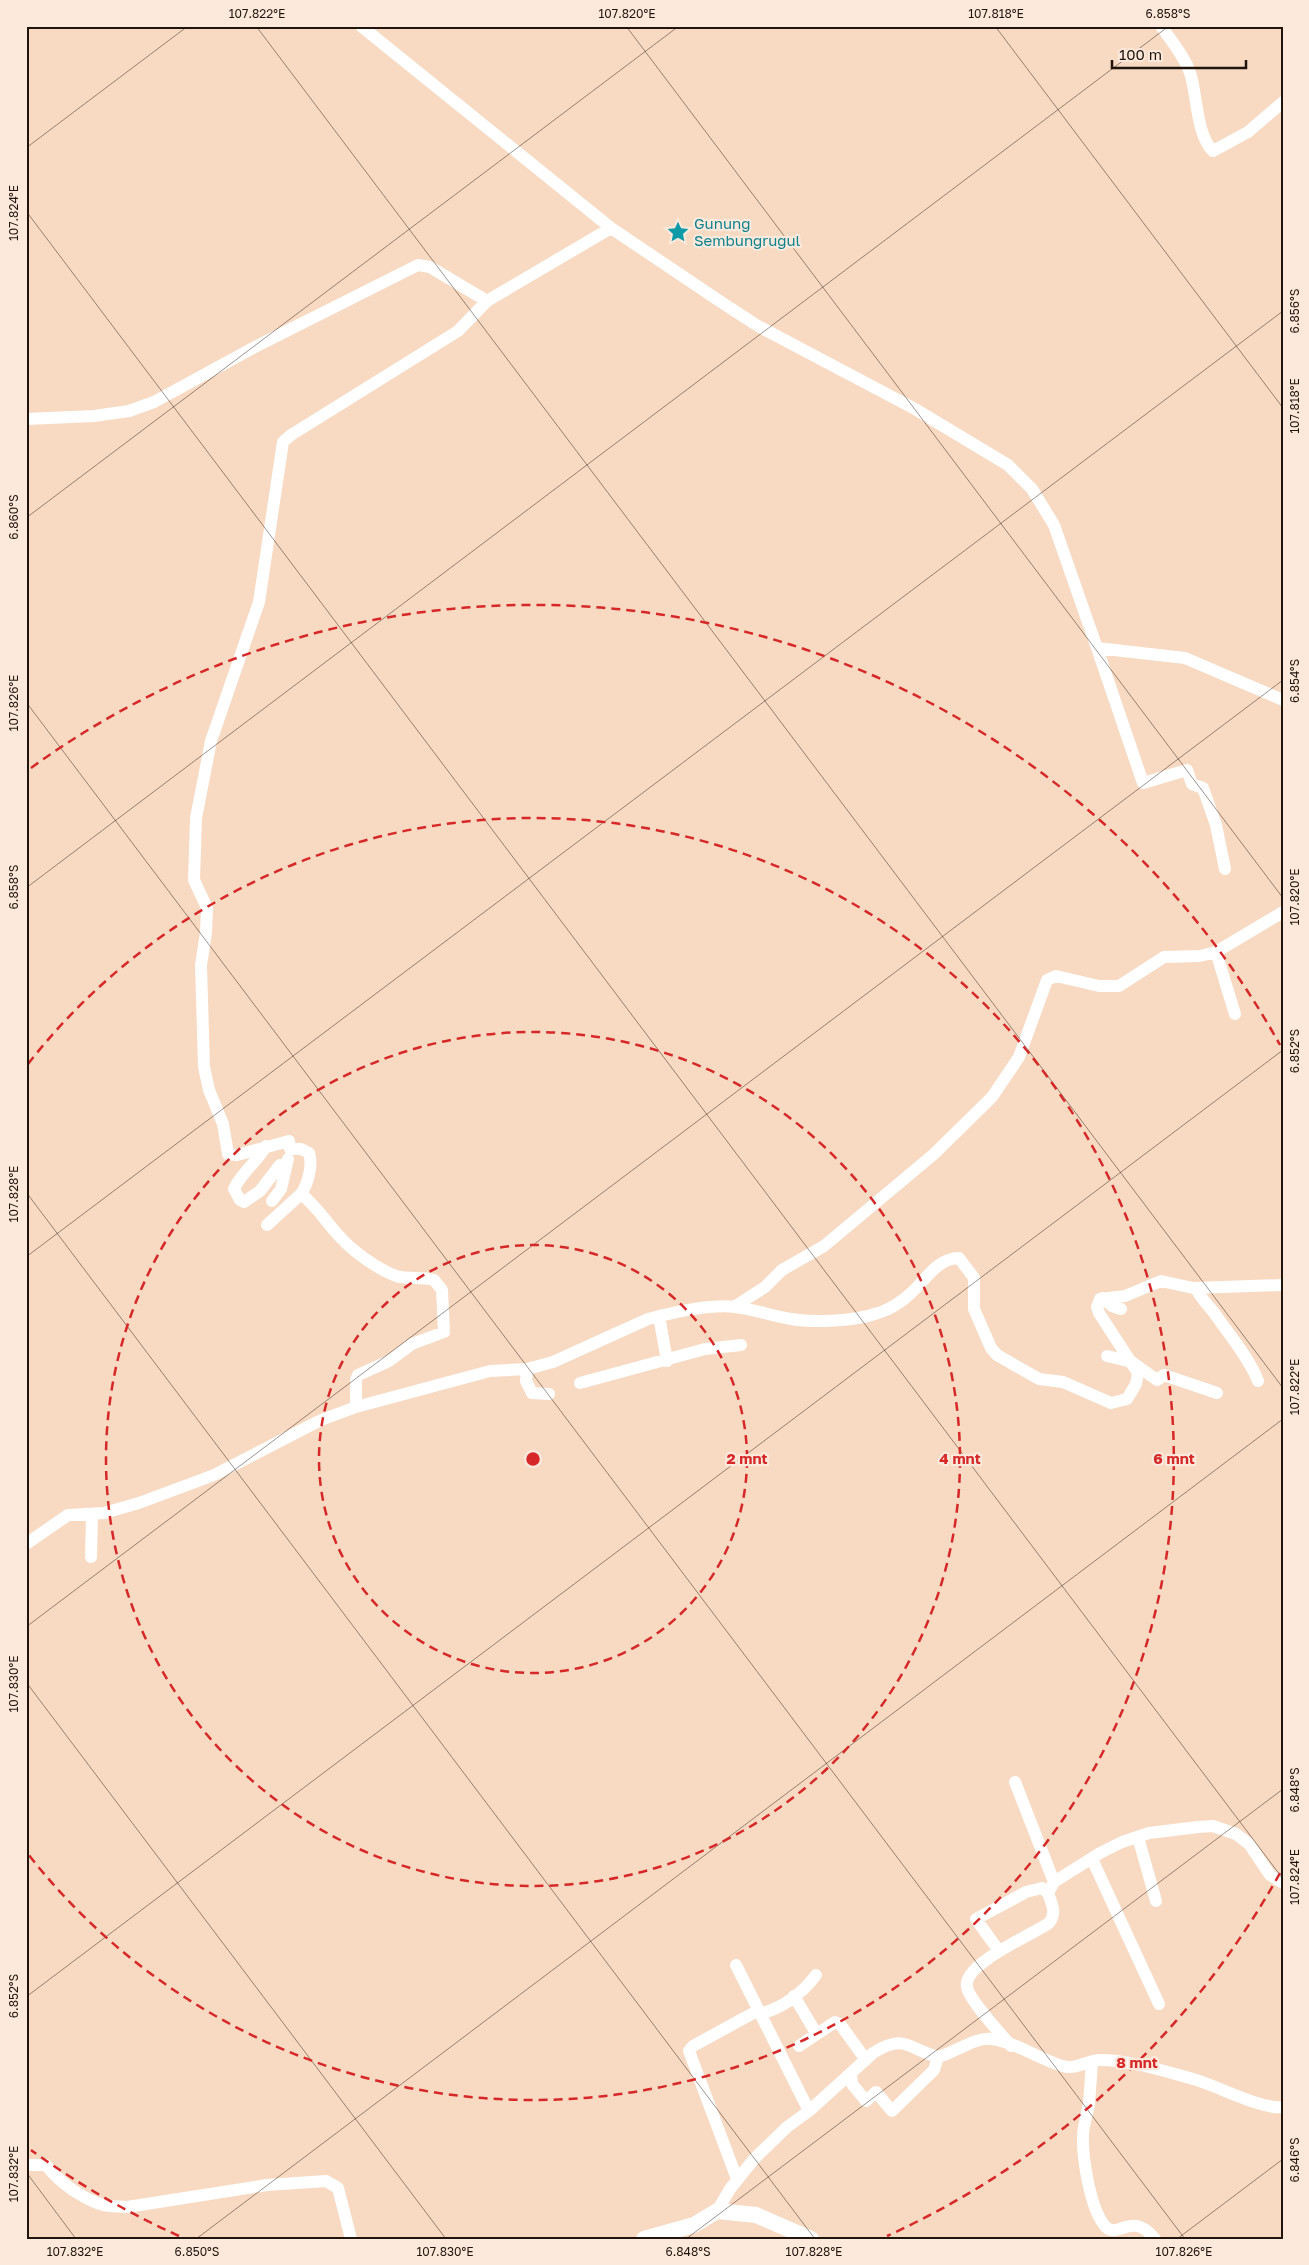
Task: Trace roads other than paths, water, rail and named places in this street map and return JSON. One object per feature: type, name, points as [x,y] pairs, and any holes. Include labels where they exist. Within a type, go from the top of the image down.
[{"type":"main road","points":[[644,2239],[694,2225],[718,2211],[756,2215],[811,2239]]},
{"type":"street","points":[[1161,26],[1191,75],[1198,116],[1208,146],[1213,151],[1248,132],[1283,102]]},
{"type":"street","points":[[363,27],[612,228],[758,326],[915,409],[1008,466],[1032,489],[1054,525],[1143,782],[1187,770],[1192,782],[1203,788],[1216,825],[1224,869]]},
{"type":"street","points":[[272,1201],[281,1190],[290,1149],[289,1141],[237,1155],[228,1154],[223,1124],[209,1090],[204,1067],[201,965],[206,933],[207,908],[194,880],[196,818],[200,790],[211,741],[259,602],[282,446],[286,438],[458,331],[487,301],[612,228]]},
{"type":"street","points":[[26,420],[94,416],[129,411],[154,402],[253,348],[418,265],[430,267],[487,301]]},
{"type":"street","points":[[1097,648],[1185,658],[1283,700]]},
{"type":"street","points":[[734,1307],[765,1287],[782,1270],[824,1246],[934,1154],[992,1097],[1019,1057],[1047,980],[1056,976],[1111,987],[1127,982],[1164,958],[1200,956],[1216,952],[1283,912]]},
{"type":"street","points":[[1216,952],[1235,1014]]},
{"type":"street","points":[[266,1146],[260,1157],[237,1181],[234,1189],[240,1200],[244,1202],[254,1196],[280,1165],[286,1167]]},
{"type":"street","points":[[267,1224],[301,1194],[311,1164],[310,1156],[304,1150],[290,1149]]},
{"type":"street","points":[[301,1194],[314,1203],[342,1239],[353,1249],[396,1276],[429,1278],[438,1284],[442,1290],[444,1332],[412,1344],[389,1361],[358,1375],[356,1380],[356,1407]]},
{"type":"street","points":[[26,1544],[68,1515],[92,1514],[139,1503],[214,1475],[321,1420],[356,1407],[490,1371],[527,1369],[553,1362],[648,1319],[659,1316],[734,1307],[792,1320],[829,1321],[878,1313],[910,1295],[931,1271],[947,1261],[959,1258],[974,1278],[974,1309],[991,1348],[1005,1359],[1039,1379],[1063,1382],[1111,1402],[1123,1401],[1132,1393],[1138,1378],[1132,1362],[1097,1310],[1097,1303],[1103,1298],[1125,1296],[1161,1281],[1196,1288],[1283,1285]]},
{"type":"street","points":[[1196,1288],[1201,1298],[1217,1316],[1254,1370],[1258,1381]]},
{"type":"street","points":[[1103,1298],[1112,1306],[1121,1309]]},
{"type":"street","points":[[659,1316],[667,1361]]},
{"type":"street","points":[[580,1383],[667,1361],[705,1349],[741,1345]]},
{"type":"street","points":[[1107,1356],[1132,1362],[1157,1380],[1164,1375],[1217,1394]]},
{"type":"street","points":[[527,1369],[526,1381],[532,1393],[549,1394]]},
{"type":"street","points":[[91,1557],[92,1514]]},
{"type":"street","points":[[1011,2046],[966,1987],[967,1979],[974,1969],[999,1951],[1049,1923],[1053,1918],[1054,1910],[1051,1887],[1015,1782]]},
{"type":"street","points":[[999,1951],[976,1920],[1026,1892],[1051,1887],[1092,1859],[1122,1842],[1138,1837],[1198,1827],[1223,1829],[1236,1834],[1249,1844],[1270,1875],[1283,1883]]},
{"type":"street","points":[[1138,1837],[1156,1901]]},
{"type":"street","points":[[1092,1859],[1159,2004]]},
{"type":"street","points":[[736,1966],[809,2111]]},
{"type":"street","points":[[737,2179],[689,2051],[693,2046],[758,2012],[772,2011],[807,1986],[816,1976]]},
{"type":"street","points":[[794,1996],[816,2033]]},
{"type":"street","points":[[799,2046],[835,2022],[840,2024],[866,2060]]},
{"type":"street","points":[[718,2211],[737,2179],[754,2159],[787,2127],[809,2111],[866,2060],[886,2045],[901,2042],[938,2057],[981,2040],[992,2039],[1064,2066],[1076,2067],[1092,2062],[1111,2061],[1207,2082],[1267,2106],[1283,2107]]},
{"type":"street","points":[[851,2074],[852,2084],[866,2101],[876,2092],[892,2111],[934,2070],[938,2057]]},
{"type":"street","points":[[1092,2062],[1084,2134],[1085,2162],[1094,2202],[1105,2227],[1114,2231],[1132,2225],[1140,2226],[1155,2239]]},
{"type":"street","points":[[26,2165],[46,2165],[59,2181],[68,2187],[104,2205],[127,2207],[267,2185],[326,2181],[338,2188],[351,2239]]},
{"type":"place","name":"Gunung Sembungrugul","points":[[678,232]]}]
